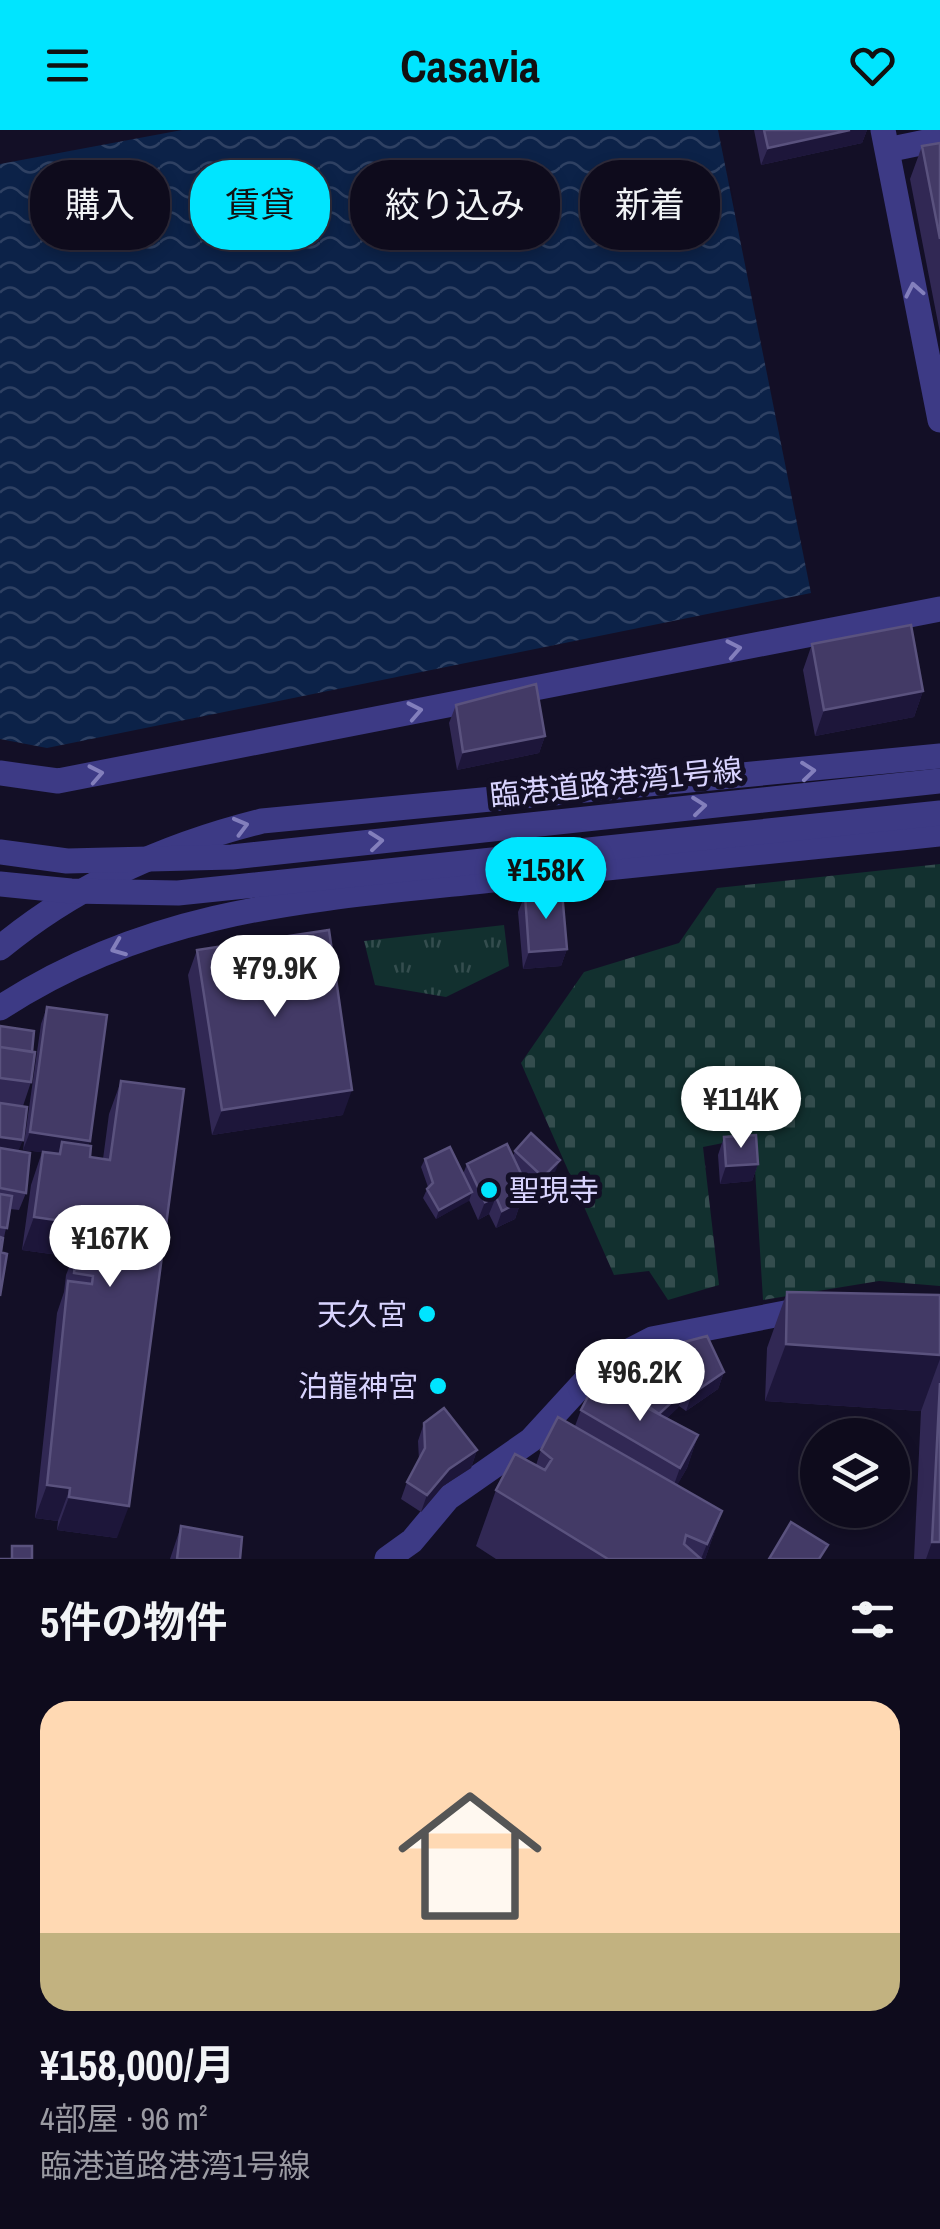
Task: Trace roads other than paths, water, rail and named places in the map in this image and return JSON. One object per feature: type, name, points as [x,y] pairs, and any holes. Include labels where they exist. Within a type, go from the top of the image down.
[{"type":"street","points":[[940,139],[885,140],[940,420]]},
{"type":"street","points":[[0,773],[58,781],[940,609]]},
{"type":"street","points":[[0,948],[41,914],[97,880],[194,840],[262,821],[911,760],[940,754]]},
{"type":"street","name":"臨港道路港湾1号線","points":[[0,852],[83,861],[232,858],[940,780]]},
{"type":"street","points":[[896,839],[940,796]]},
{"type":"street","points":[[0,884],[71,891],[178,892],[940,813]]},
{"type":"street","points":[[0,1008],[35,985],[115,948],[206,916],[350,895],[940,834]]},
{"type":"street","points":[[387,1559],[412,1542],[448,1498],[531,1440],[598,1367],[652,1340],[841,1302]]},
{"type":"water","points":[[182,130],[718,130],[811,593],[47,748],[0,739],[0,164]]},
{"type":"place","name":"聖現寺","points":[[489,1190]]},
{"type":"place","name":"天久宮","points":[[427,1314]]},
{"type":"place","name":"泊龍神宮","points":[[438,1386]]}]
